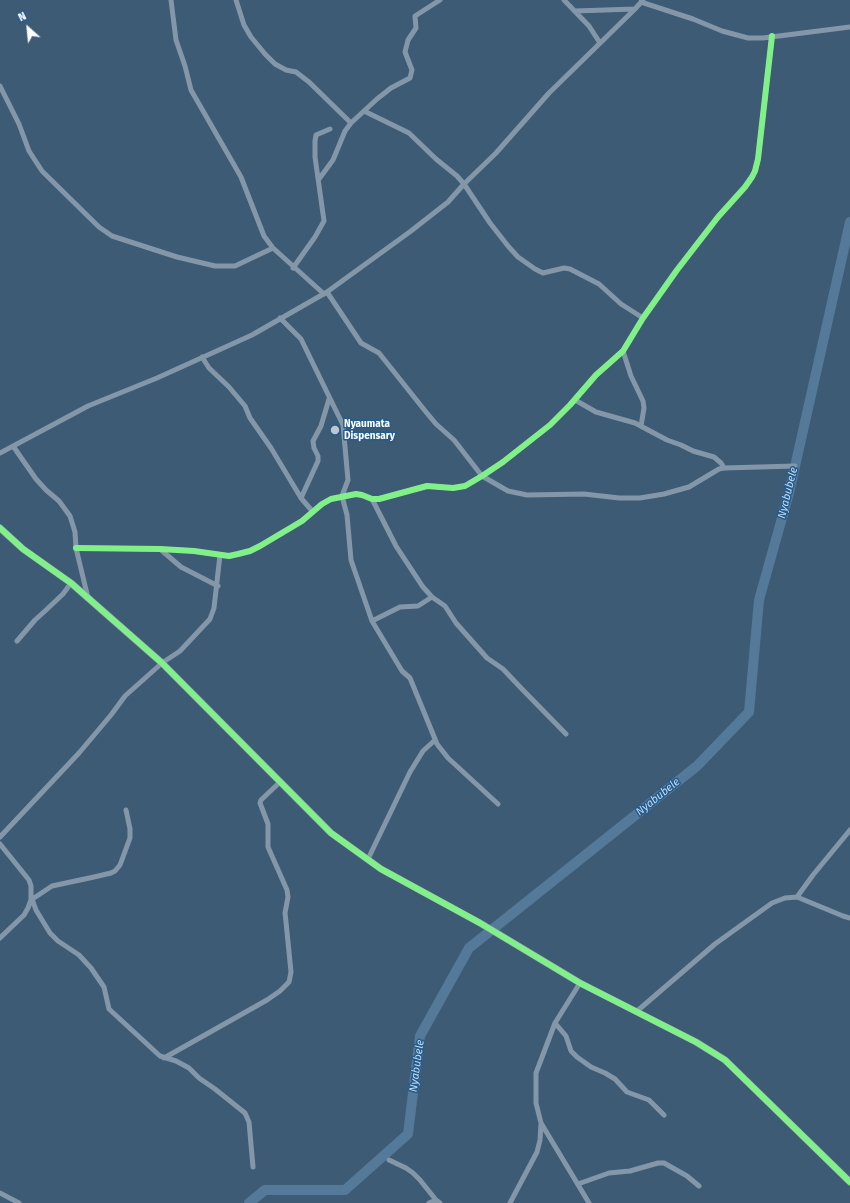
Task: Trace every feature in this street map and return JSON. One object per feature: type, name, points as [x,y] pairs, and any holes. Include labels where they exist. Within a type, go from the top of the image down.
[{"type":"street","points":[[171,0],[176,40],[191,90],[241,177],[264,236],[273,248],[293,268],[326,293],[358,340],[383,357],[426,412],[454,440],[482,476],[502,489],[515,493],[584,494],[620,498],[640,498],[664,494],[689,487],[719,469],[795,466]]},
{"type":"street","points":[[236,0],[244,25],[251,37],[265,54],[275,64],[286,70],[296,72],[309,82],[351,123]]},
{"type":"street","points":[[318,179],[334,160],[345,131],[351,123],[377,98],[391,88],[410,78],[412,66],[405,52],[408,40],[416,28],[416,16],[440,0]]},
{"type":"street","points":[[564,0],[594,32],[600,43]]},
{"type":"street","points":[[0,453],[88,406],[252,335],[326,293],[429,218],[448,202],[496,153],[549,93],[642,1],[693,18],[738,36],[754,38],[850,27]]},
{"type":"street","points":[[575,11],[635,9]]},
{"type":"street","points":[[76,548],[160,549],[230,556],[250,551],[302,521],[326,501],[342,496],[356,494],[372,499],[379,499],[427,486],[453,488],[465,486],[482,476],[530,442],[550,425],[575,400],[601,370],[623,351],[643,318],[677,270],[718,217],[748,184],[755,171],[759,153],[772,36]]},
{"type":"street","points":[[0,86],[19,124],[29,151],[42,171],[99,227],[112,236],[177,257],[215,266],[235,266],[273,248]]},
{"type":"street","points":[[364,111],[409,133],[464,184],[490,223],[518,257],[543,273],[564,268],[570,269],[599,284],[621,304],[643,318]]},
{"type":"street","points":[[293,268],[315,237],[324,221],[315,157],[315,141],[316,135],[330,130]]},
{"type":"street","points":[[280,318],[301,339],[343,425],[348,480],[342,496],[347,515],[351,560],[372,621],[402,671],[410,678],[435,740],[448,758],[498,804]]},
{"type":"street","points":[[623,351],[631,376],[643,401],[644,408],[641,426]]},
{"type":"street","points":[[202,357],[209,368],[229,387],[245,406],[250,418],[271,448],[301,498],[313,512]]},
{"type":"street","points":[[301,498],[318,461],[318,456],[314,448],[313,441],[321,426],[329,399]]},
{"type":"street","points":[[575,400],[596,412],[626,420],[641,426],[663,439],[693,451],[714,457],[724,468]]},
{"type":"street","points":[[13,446],[36,479],[63,506],[70,516],[75,532],[76,548],[88,598]]},
{"type":"street","points":[[372,499],[402,556],[432,597],[445,606],[456,623],[487,658],[503,669],[566,734]]},
{"type":"street","points":[[0,528],[23,548],[71,583],[162,663],[331,834],[381,868],[480,923],[580,983],[696,1042],[725,1060],[850,1182]]},
{"type":"street","points":[[160,549],[181,567],[218,586]]},
{"type":"street","points":[[0,837],[80,753],[125,696],[162,663],[184,647],[210,619],[214,608],[218,586],[220,555]]},
{"type":"street","points":[[16,641],[71,583]]},
{"type":"street","points":[[372,621],[400,607],[418,606],[432,597]]},
{"type":"street","points":[[368,859],[410,772],[423,751],[435,740]]},
{"type":"street","points":[[164,1058],[268,1000],[289,982],[291,972],[285,918],[288,897],[287,890],[268,847],[268,824],[260,803],[261,800],[280,782]]},
{"type":"street","points":[[31,900],[52,886],[115,871],[120,865],[130,838],[130,828],[126,810]]},
{"type":"street","points":[[797,897],[850,830]]},
{"type":"street","points":[[0,844],[29,880],[32,886],[31,900],[24,915],[0,938]]},
{"type":"street","points":[[636,1012],[715,944],[746,920],[772,903],[785,898],[797,897],[850,918]]},
{"type":"street","points":[[31,900],[50,933],[58,941],[78,955],[91,968],[104,987],[109,1009],[160,1056],[176,1061],[189,1068],[199,1078],[245,1113],[249,1122],[253,1167]]},
{"type":"street","points":[[580,983],[556,1023],[536,1073],[536,1103],[541,1122],[589,1203]]},
{"type":"street","points":[[556,1023],[566,1036],[571,1050],[577,1057],[591,1067],[615,1079],[627,1092],[649,1100],[664,1115]]},
{"type":"street","points":[[510,1203],[537,1152],[540,1140],[541,1122]]},
{"type":"street","points":[[389,1160],[413,1173],[438,1201],[429,1203]]},
{"type":"street","points":[[578,1184],[609,1173],[630,1171],[658,1163],[664,1163],[687,1176],[699,1186]]},
{"type":"street","points":[[0,1193],[19,1203]]},
{"type":"waterway","name":"Nyabubele","points":[[249,1203],[265,1190],[345,1190],[408,1134],[420,1036],[469,948],[697,766],[749,712],[759,600],[789,493],[850,222]]},
{"type":"cycle path","points":[[76,548],[160,549],[194,551],[229,556],[250,551],[260,546],[302,521],[322,504],[331,499],[356,494],[372,499],[379,499],[427,486],[453,488],[465,486],[503,462],[550,425],[596,375],[623,351],[643,318],[677,270],[718,217],[752,177],[758,159],[772,36]]},
{"type":"cycle path","points":[[0,528],[23,549],[71,583],[162,663],[331,833],[381,869],[480,923],[580,983],[696,1042],[725,1060],[850,1182]]},
{"type":"place","name":"Nyaumata Dispensary","points":[[335,430]]}]
